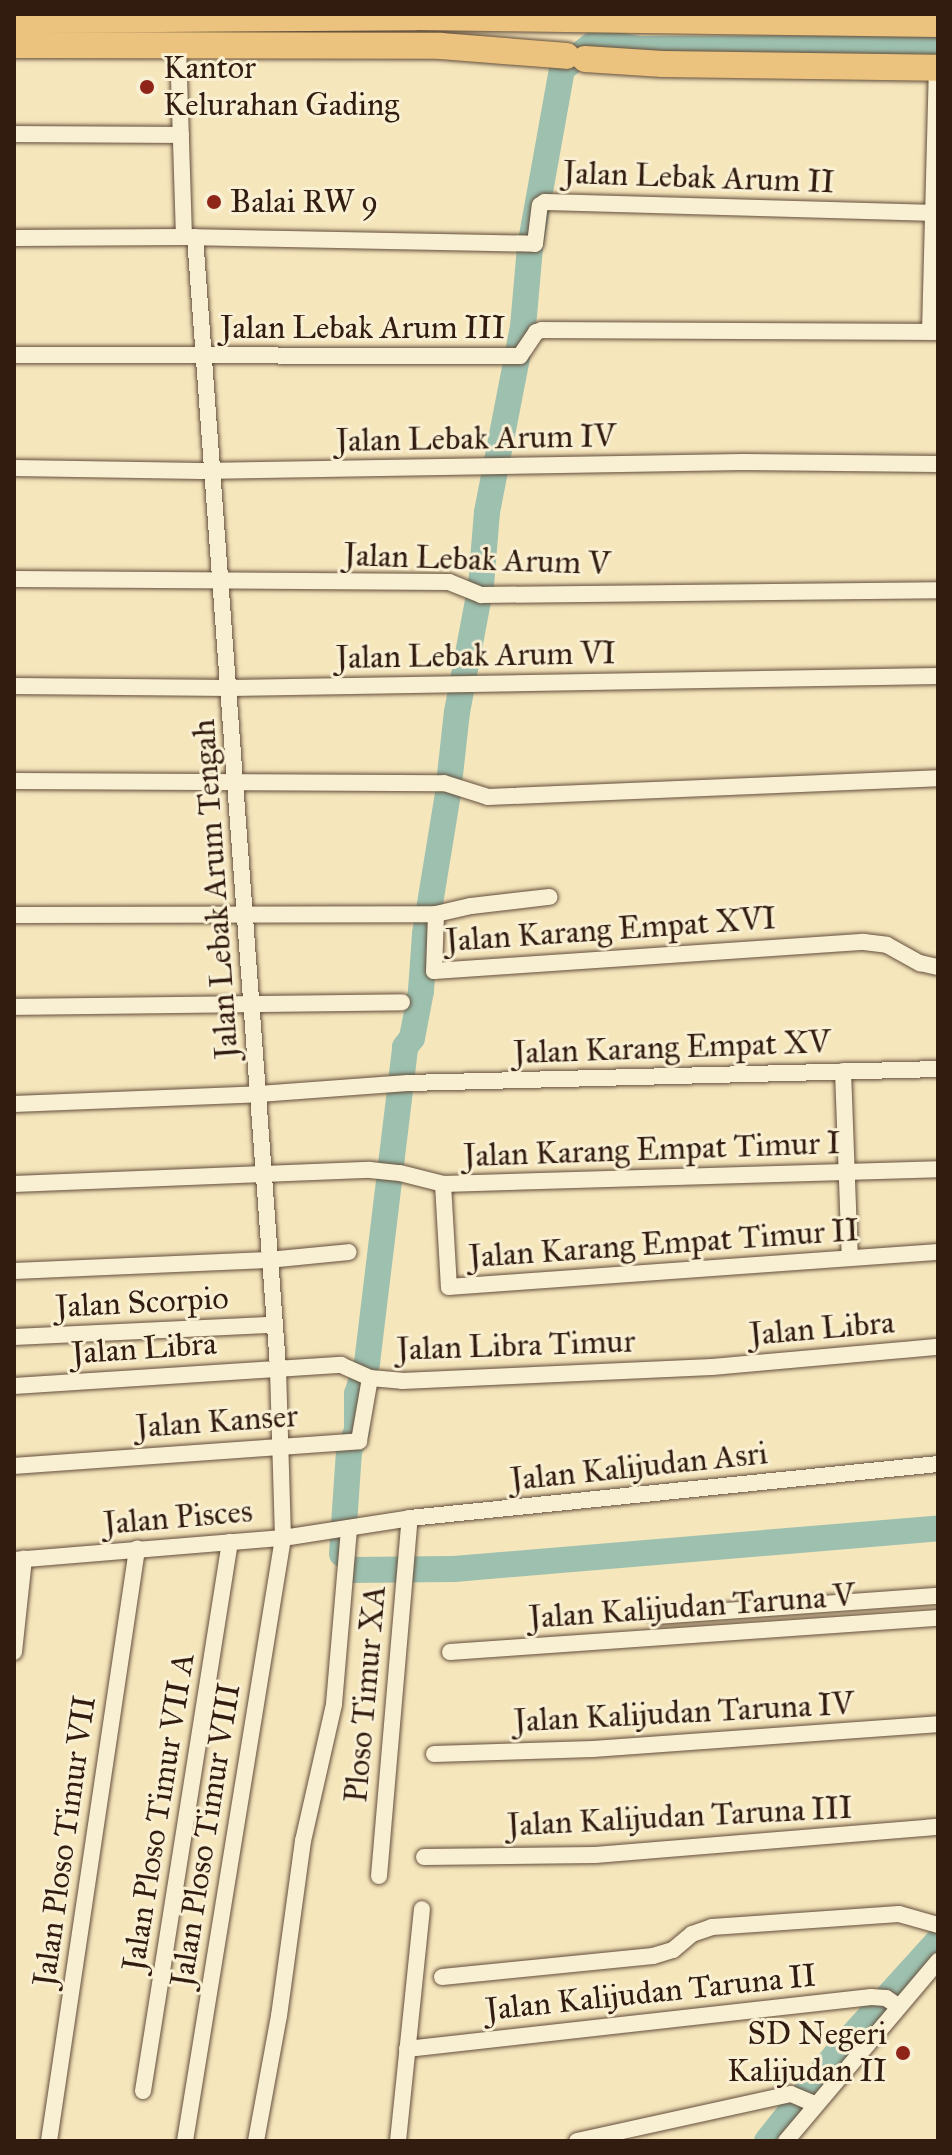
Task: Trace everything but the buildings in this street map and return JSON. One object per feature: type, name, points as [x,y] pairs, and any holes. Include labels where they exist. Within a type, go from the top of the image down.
[{"type":"main road","points":[[90,33],[171,16],[532,16],[938,24]]},
{"type":"main road","points":[[15,25],[55,33],[90,33],[178,46],[441,46],[663,64],[938,68]]},
{"type":"street","name":"Jalan Lebak Arum Tengah","points":[[178,46],[181,135],[231,688],[234,780],[278,1367],[283,1538]]},
{"type":"street","points":[[934,332],[938,68]]},
{"type":"street","points":[[14,134],[181,135]]},
{"type":"street","name":"Jalan Lebak Arum II","points":[[14,238],[190,237],[534,244],[540,205],[545,202],[936,213]]},
{"type":"street","name":"Jalan Lebak Arum III","points":[[14,355],[516,356],[539,331],[934,332]]},
{"type":"street","name":"Jalan Lebak Arum IV","points":[[14,468],[213,470],[743,462],[938,464]]},
{"type":"street","name":"Jalan Lebak Arum V","points":[[14,579],[220,583],[449,582],[478,594],[938,590]]},
{"type":"street","name":"Jalan Lebak Arum VI","points":[[14,686],[231,688],[938,676]]},
{"type":"street","points":[[14,781],[234,780],[448,784],[488,797],[938,778]]},
{"type":"street","points":[[430,914],[549,897]]},
{"type":"street","name":"Jalan Karang Empat XVI","points":[[14,915],[430,914],[434,971],[864,942],[887,945],[935,962]]},
{"type":"street","points":[[14,1007],[402,1002]]},
{"type":"street","name":"Jalan Karang Empat XV","points":[[14,1104],[259,1094],[401,1084],[938,1069]]},
{"type":"street","points":[[843,1071],[850,1258]]},
{"type":"street","name":"Jalan Karang Empat Timur I","points":[[14,1184],[385,1171],[443,1184],[938,1169]]},
{"type":"street","name":"Jalan Karang Empat Timur II","points":[[443,1184],[449,1287],[938,1252]]},
{"type":"street","points":[[14,1271],[268,1260],[349,1252]]},
{"type":"street","name":"Jalan Scorpio","points":[[14,1337],[273,1325]]},
{"type":"street","name":"Jalan Libra","points":[[712,1367],[938,1347]]},
{"type":"street","name":"Jalan Libra Timur","points":[[278,1367],[341,1365],[364,1374],[402,1381],[712,1367]]},
{"type":"street","name":"Jalan Libra","points":[[14,1386],[278,1367]]},
{"type":"street","name":"Jalan Kanser","points":[[14,1466],[362,1439],[364,1374]]},
{"type":"street","name":"Jalan Kalijudan Asri","points":[[344,1530],[410,1518],[938,1464]]},
{"type":"street","name":"Ploso Timur XA","points":[[379,1876],[410,1518]]},
{"type":"street","points":[[256,2141],[279,2016],[303,1841],[334,1704],[344,1530]]},
{"type":"street","name":"Jalan Pisces","points":[[19,1560],[344,1530]]},
{"type":"street","name":"Jalan Ploso Timur VIII","points":[[185,2141],[283,1538]]},
{"type":"street","name":"Jalan Ploso Timur VII A","points":[[143,2091],[230,1542]]},
{"type":"street","name":"Jalan Ploso Timur VII","points":[[49,2141],[137,1549]]},
{"type":"street","points":[[14,1652],[19,1560]]},
{"type":"street","points":[[656,1616],[938,1596]]},
{"type":"street","name":"Jalan Kalijudan Taruna V","points":[[450,1652],[938,1618]]},
{"type":"street","name":"Jalan Kalijudan Taruna IV","points":[[434,1754],[593,1749],[938,1724]]},
{"type":"street","name":"Jalan Kalijudan Taruna III","points":[[424,1857],[595,1855],[938,1827]]},
{"type":"street","points":[[398,2141],[422,1909]]},
{"type":"street","points":[[442,1977],[653,1956],[673,1950],[692,1934],[712,1927],[899,1914],[917,1916],[936,1930]]},
{"type":"street","points":[[786,2141],[805,2099],[892,2002],[938,1961]]},
{"type":"street","name":"Jalan Kalijudan Taruna II","points":[[407,2049],[892,2002]]},
{"type":"street","points":[[577,2141],[805,2099]]},
{"type":"waterway","points":[[342,1554],[349,1451],[357,1430],[357,1394],[367,1363],[405,1047],[412,1038],[421,991],[425,934],[448,793],[457,712],[481,585],[487,512],[523,327],[530,247],[562,69],[596,42],[640,49],[938,48]]},
{"type":"waterway","points":[[350,1570],[454,1569],[938,1528]]},
{"type":"waterway","points":[[767,2141],[841,2048],[938,1941]]},
{"type":"place","name":"Kantor Kelurahan Gading","points":[[147,87]]},
{"type":"place","name":"Balai RW 9","points":[[214,202]]},
{"type":"place","name":"SD Negeri Kalijudan II","points":[[903,2053]]}]
